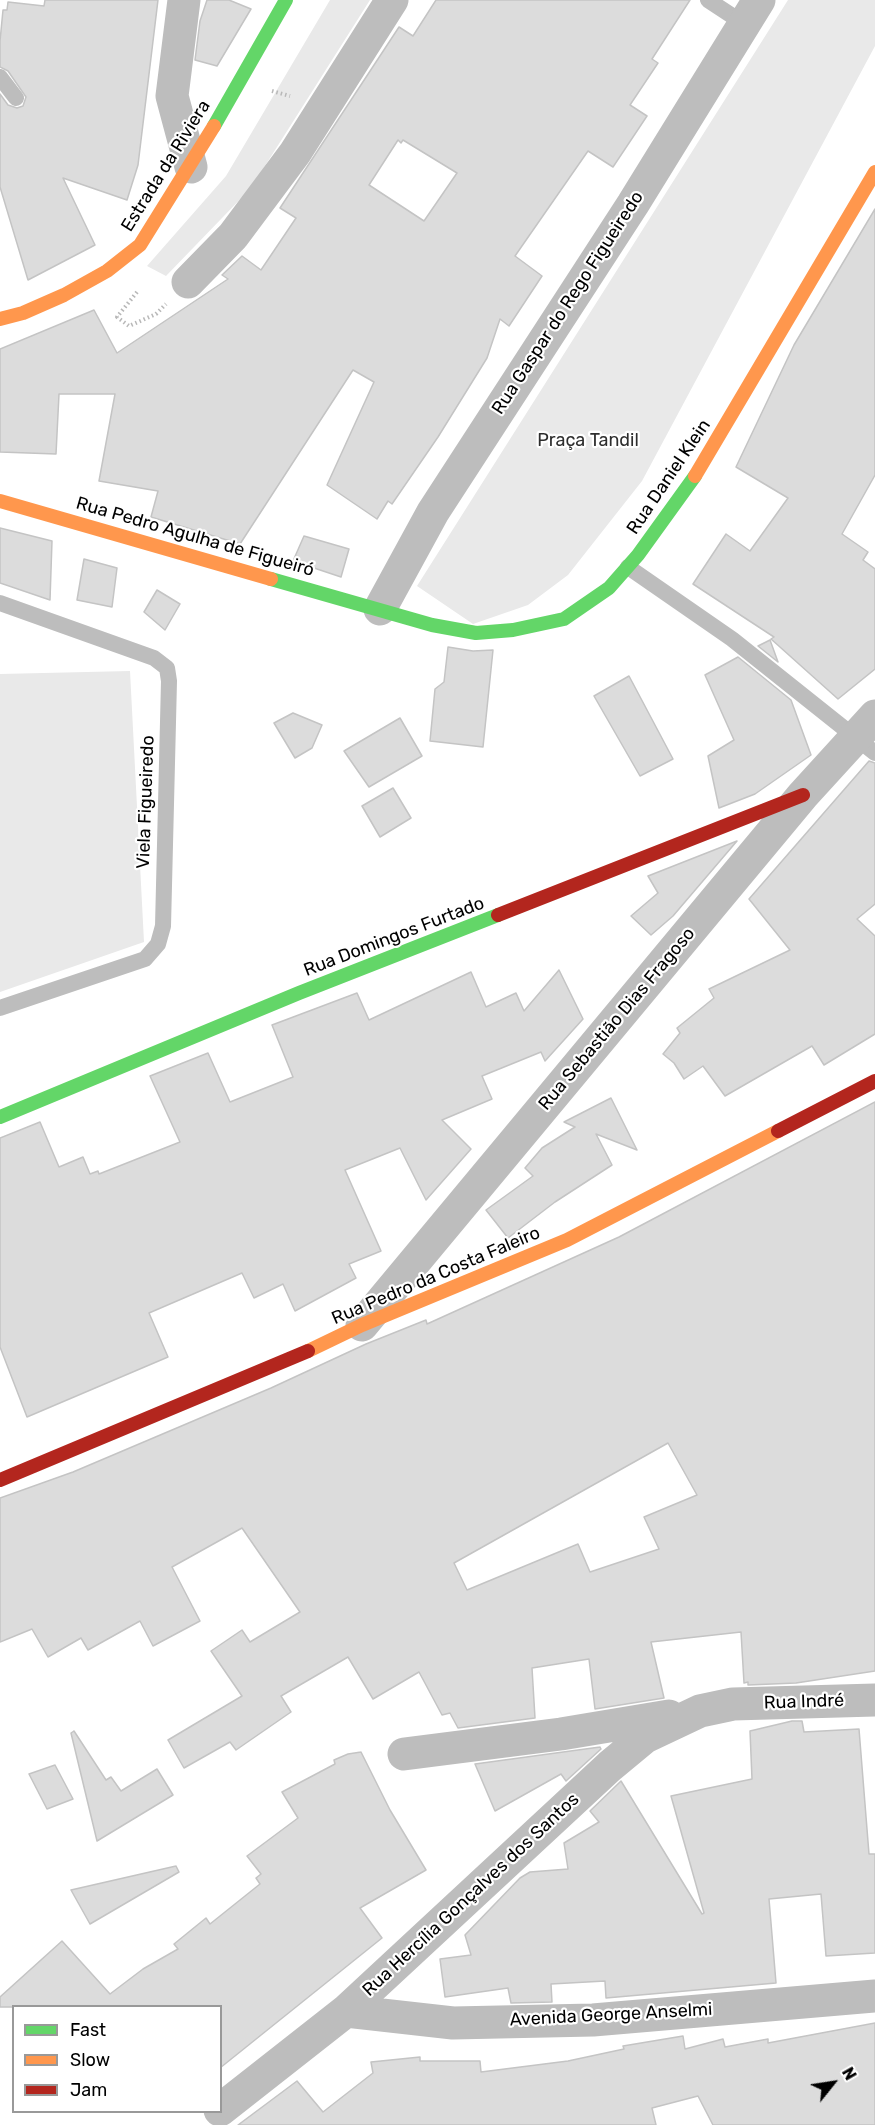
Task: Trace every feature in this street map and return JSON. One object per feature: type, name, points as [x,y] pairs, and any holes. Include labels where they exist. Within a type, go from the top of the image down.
[{"type":"street","points":[[184,0],[172,96],[190,166]]},
{"type":"street","name":"Estrada da Riviera","points":[[0,319],[23,313],[64,295],[107,271],[140,245],[190,166],[286,0]]},
{"type":"street","points":[[188,282],[233,236],[326,106],[392,0]]},
{"type":"street","name":"Rua Gaspar do Rego Figueiredo","points":[[380,609],[432,512],[633,204],[751,12]]},
{"type":"street","name":"Rua Daniel Klein","points":[[380,609],[432,625],[476,633],[513,630],[564,619],[609,588],[628,567],[689,486],[875,172]]},
{"type":"street","name":"Rua Pedro Agulha de Figueiró","points":[[0,501],[380,609]]},
{"type":"street","name":"Rua Sebastião Dias Fragoso","points":[[362,1325],[803,795],[869,735]]},
{"type":"street","name":"Rua Domingos Furtado","points":[[0,1117],[289,997],[803,795]]},
{"type":"street","name":"Rua Pedro da Costa Faleiro","points":[[0,1480],[264,1371],[362,1325],[567,1240],[875,1081]]},
{"type":"street","name":"Rua Indré","points":[[733,1704],[875,1700]]},
{"type":"street","name":"Rua Hercília Gonçalves dos Santos","points":[[222,2109],[346,2011],[610,1766],[645,1737],[700,1711],[733,1704]]},
{"type":"street","points":[[404,1754],[561,1734],[700,1711]]},
{"type":"street","name":"Avenida George Anselmi","points":[[346,2011],[453,2023],[593,2020],[875,1996]]},
{"type":"street","name":"Rua Hercília Gonçalves dos Santos","points":[[201,2125],[217,2113]]},
{"type":"lane","points":[[708,0],[751,12]]},
{"type":"lane","points":[[0,77],[16,98]]},
{"type":"lane","points":[[628,567],[869,735]]},
{"type":"lane","name":"Viela Figueiredo","points":[[0,603],[154,658],[167,668],[169,681],[163,926],[158,944],[145,959],[0,1008]]},
{"type":"path","points":[[239,81],[326,106]]},
{"type":"path","points":[[107,271],[138,293],[117,317],[129,326],[156,314],[188,282]]},
{"type":"green space","points":[[330,0],[370,0],[251,188],[166,276],[147,266],[226,176]]},
{"type":"green space","name":"Praça Tandil","points":[[788,0],[875,0],[875,46],[642,481],[568,575],[528,605],[473,624],[417,586]]},
{"type":"green space","points":[[130,671],[144,942],[0,992],[0,674]]},
{"type":"building","points":[[45,0],[158,0],[138,165],[127,200],[63,178],[95,245],[28,280],[0,187],[0,94],[8,105],[17,108],[23,106],[26,97],[8,71],[0,67],[0,41],[3,10],[7,10],[8,2],[44,6]]},
{"type":"building","points":[[207,0],[229,0],[251,9],[217,66],[195,60],[200,21]]},
{"type":"building","points":[[436,0],[690,0],[652,59],[658,63],[630,105],[647,116],[613,167],[588,151],[515,256],[542,276],[509,326],[500,319],[487,358],[438,437],[392,504],[388,501],[377,519],[327,485],[374,382],[353,370],[240,544],[151,517],[158,491],[99,481],[115,394],[59,394],[56,454],[0,452],[0,349],[94,310],[117,353],[228,279],[222,275],[242,256],[261,270],[296,218],[280,208],[399,27],[413,36]],"holes":[[[398,140],[401,143],[403,140],[457,173],[424,221],[369,185]]]},
{"type":"building","points":[[875,209],[875,475],[842,534],[868,552],[863,560],[875,569],[875,669],[838,699],[771,639],[774,637],[693,584],[726,534],[750,551],[788,498],[736,467],[794,345]]},
{"type":"building","points":[[0,528],[52,541],[50,600],[0,583]]},
{"type":"building","points":[[304,536],[349,549],[341,577],[293,561]]},
{"type":"building","points":[[84,559],[117,568],[112,607],[77,600]]},
{"type":"building","points":[[157,590],[180,604],[165,630],[144,612]]},
{"type":"building","points":[[770,640],[778,662],[758,646]]},
{"type":"building","points":[[448,647],[473,651],[493,650],[483,747],[430,741],[435,689],[444,682]]},
{"type":"building","points":[[738,657],[791,700],[811,755],[755,794],[719,808],[708,756],[734,740],[705,675]]},
{"type":"building","points":[[629,676],[673,759],[640,776],[594,696]]},
{"type":"building","points":[[293,713],[322,725],[312,748],[295,758],[274,723]]},
{"type":"building","points":[[400,718],[422,756],[369,787],[344,751]]},
{"type":"building","points":[[869,761],[875,763],[875,904],[857,919],[875,936],[875,1034],[824,1065],[812,1046],[725,1096],[703,1066],[684,1079],[674,1063],[663,1054],[680,1033],[677,1028],[714,998],[709,989],[790,950],[749,899]]},
{"type":"building","points":[[393,788],[411,818],[380,837],[362,806]]},
{"type":"building","points":[[737,841],[673,916],[651,935],[631,916],[658,893],[648,876]]},
{"type":"building","points":[[559,970],[583,1019],[545,1061],[541,1052],[482,1076],[492,1099],[442,1120],[471,1149],[426,1200],[400,1148],[345,1170],[381,1251],[349,1264],[356,1278],[295,1311],[283,1284],[254,1298],[242,1273],[149,1313],[168,1357],[27,1417],[0,1347],[0,1138],[40,1122],[59,1167],[83,1157],[90,1174],[98,1171],[99,1174],[180,1142],[150,1076],[208,1053],[230,1102],[293,1077],[272,1025],[357,993],[369,1020],[471,972],[486,1007],[516,993],[524,1011]]},
{"type":"building","points":[[611,1098],[637,1150],[596,1134],[612,1165],[555,1202],[508,1238],[486,1210],[533,1176],[525,1168],[542,1148],[575,1127],[564,1122]]},
{"type":"building","points":[[875,1102],[875,1671],[796,1683],[748,1685],[748,1682],[744,1683],[741,1632],[651,1642],[664,1698],[595,1709],[589,1659],[532,1668],[535,1718],[458,1728],[450,1713],[442,1715],[419,1672],[373,1699],[348,1657],[281,1696],[291,1712],[236,1750],[230,1742],[184,1768],[168,1740],[242,1696],[211,1651],[242,1630],[250,1642],[300,1612],[242,1528],[172,1567],[200,1621],[153,1646],[140,1621],[88,1650],[81,1638],[48,1657],[32,1629],[0,1642],[0,1498],[73,1472],[271,1388],[366,1344],[426,1320],[427,1324],[619,1237]],"holes":[[[668,1443],[697,1495],[644,1517],[659,1549],[590,1572],[578,1544],[467,1590],[454,1563]]]},
{"type":"building","points":[[792,1721],[802,1721],[804,1732],[859,1729],[869,1854],[875,1854],[875,1953],[826,1956],[821,1894],[769,1899],[776,1983],[606,1998],[605,1981],[551,1984],[552,2002],[511,2003],[508,1988],[445,1997],[440,1959],[471,1955],[465,1935],[520,1878],[530,1872],[568,1869],[564,1843],[599,1822],[590,1811],[621,1781],[702,1914],[704,1913],[671,1796],[752,1779],[750,1731]]},
{"type":"building","points":[[74,1731],[106,1780],[111,1777],[121,1791],[157,1769],[173,1795],[97,1841],[71,1733]]},
{"type":"building","points":[[600,1747],[601,1749],[566,1781],[561,1774],[495,1811],[475,1764]]},
{"type":"building","points":[[361,1752],[390,1810],[426,1870],[360,1908],[382,1938],[222,2066],[222,2005],[12,2005],[12,2007],[0,2007],[0,1997],[62,1941],[110,1994],[143,1969],[178,1949],[174,1944],[206,1918],[210,1924],[260,1884],[256,1878],[261,1874],[247,1856],[298,1818],[282,1792],[335,1764],[334,1760]]},
{"type":"building","points":[[55,1765],[73,1799],[47,1809],[29,1774]]},
{"type":"building","points":[[176,1866],[179,1872],[90,1924],[71,1890]]},
{"type":"building","points":[[875,2023],[875,2125],[713,2125],[698,2096],[652,2108],[656,2125],[238,2125],[297,2081],[323,2112],[373,2073],[371,2062],[420,2057],[420,2061],[480,2061],[481,2072],[568,2061],[624,2049],[623,2046],[683,2036],[685,2049],[723,2039],[725,2047],[768,2039],[768,2043]]},
{"type":"traffic: fast","points":[[214,126],[286,0]]},
{"type":"traffic: fast","points":[[271,579],[432,625],[476,633],[513,630],[564,619],[609,588],[638,555],[695,476]]},
{"type":"traffic: fast","points":[[0,1117],[299,993],[498,915]]},
{"type":"traffic: slow","points":[[0,319],[23,313],[64,295],[107,271],[140,245],[214,126]]},
{"type":"traffic: slow","points":[[695,476],[875,172]]},
{"type":"traffic: slow","points":[[0,501],[271,579]]},
{"type":"traffic: slow","points":[[308,1351],[362,1325],[567,1240],[778,1131]]},
{"type":"traffic: jam","points":[[498,915],[803,795]]},
{"type":"traffic: jam","points":[[778,1131],[875,1081]]},
{"type":"traffic: jam","points":[[0,1480],[308,1351]]}]
